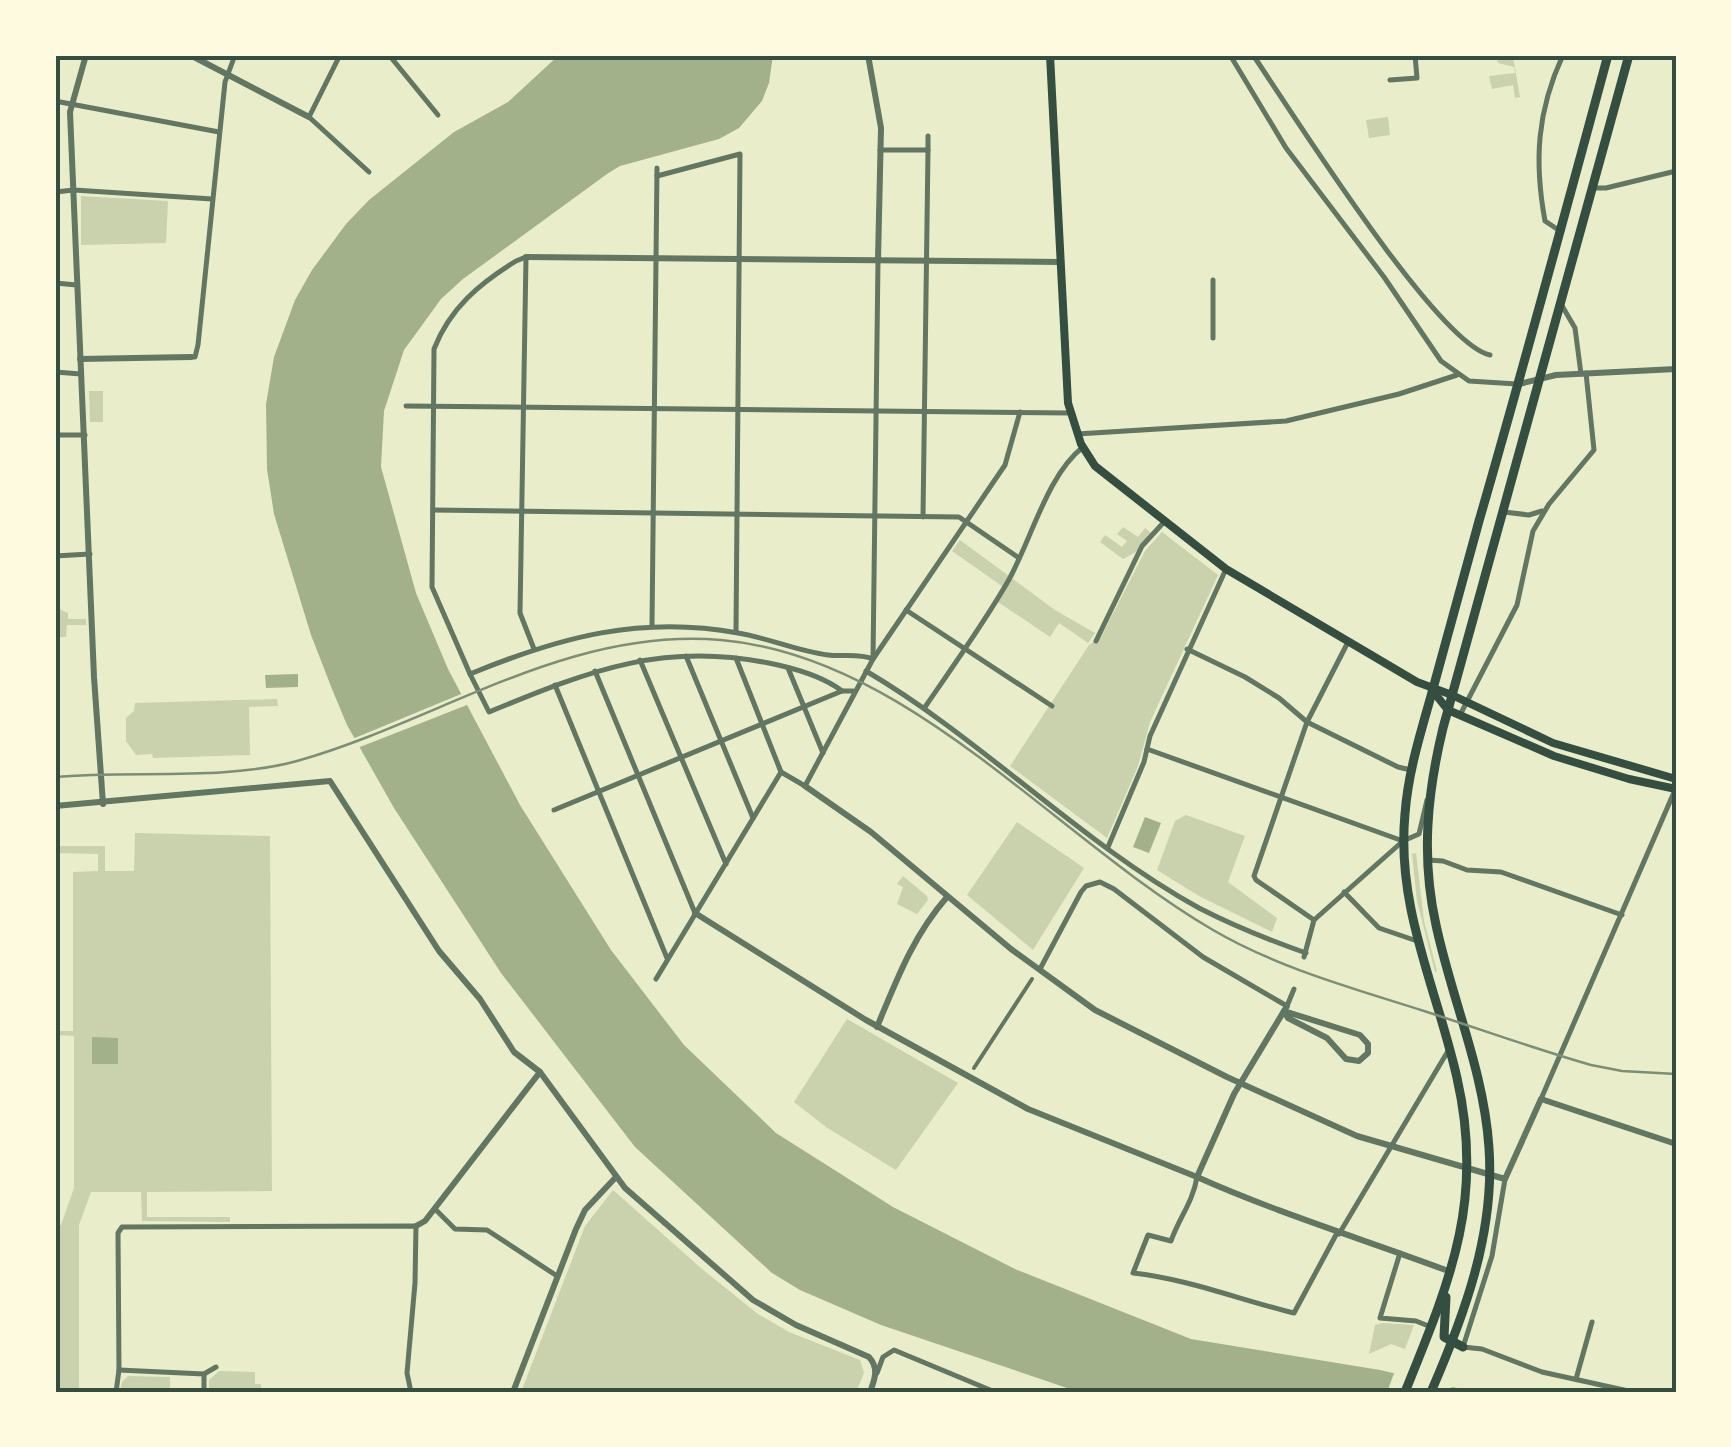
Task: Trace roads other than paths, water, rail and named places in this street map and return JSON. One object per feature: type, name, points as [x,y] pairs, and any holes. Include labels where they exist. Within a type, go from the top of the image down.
[{"type":"highway","points":[[1405,1392],[1452,1272],[1464,1224],[1467,1168],[1462,1100],[1406,893],[1403,842],[1411,770],[1608,55]]},
{"type":"highway","points":[[1434,1392],[1484,1235],[1490,1174],[1482,1092],[1436,928],[1428,860],[1429,792],[1452,695],[1629,55]]},
{"type":"highway","points":[[1445,1292],[1448,1316],[1444,1337],[1463,1346]]},
{"type":"main road","points":[[1050,55],[1070,413],[1083,447],[1106,477],[1226,569],[1432,690],[1452,695],[1582,754],[1676,779]]},
{"type":"main road","points":[[1432,690],[1448,710],[1583,766],[1676,788]]},
{"type":"street","points":[[86,55],[70,104],[103,804]]},
{"type":"street","points":[[190,55],[309,117],[370,172]]},
{"type":"street","points":[[80,359],[195,357],[226,74],[235,55]]},
{"type":"street","points":[[309,117],[339,55]]},
{"type":"street","points":[[389,55],[438,115]]},
{"type":"street","points":[[868,55],[881,128],[873,658]]},
{"type":"street","points":[[1230,55],[1286,148],[1398,296],[1441,361],[1457,374],[1469,381],[1517,384],[1540,378],[1676,369]]},
{"type":"street","points":[[1390,80],[1417,78],[1415,55]]},
{"type":"street","points":[[1560,231],[1545,221],[1536,166],[1545,107],[1563,55]]},
{"type":"street","points":[[1257,56],[1379,239],[1436,313],[1477,350],[1490,355]]},
{"type":"street","points":[[55,101],[219,132]]},
{"type":"street","points":[[923,517],[928,136]]},
{"type":"street","points":[[880,150],[928,150]]},
{"type":"street","points":[[652,626],[657,172],[740,154],[736,632]]},
{"type":"street","points":[[1593,188],[1676,171]]},
{"type":"street","points":[[55,192],[212,199]]},
{"type":"street","points":[[842,691],[834,684],[788,668],[736,658],[686,656],[640,660],[595,670],[489,712],[432,587],[434,349],[451,314],[479,287],[526,257],[1060,262]]},
{"type":"street","points":[[526,257],[520,613],[534,649]]},
{"type":"street","points":[[1213,280],[1213,338]]},
{"type":"street","points":[[55,283],[77,284]]},
{"type":"street","points":[[1460,715],[1516,605],[1533,530],[1594,450],[1575,328],[1560,304]]},
{"type":"street","points":[[55,372],[81,374]]},
{"type":"street","points":[[1077,434],[1286,421],[1398,394],[1457,374]]},
{"type":"street","points":[[406,406],[1070,413]]},
{"type":"street","points":[[805,786],[873,658],[1005,465],[1020,412]]},
{"type":"street","points":[[55,435],[85,434]]},
{"type":"street","points":[[924,707],[966,649],[1019,558],[1044,503],[1073,455],[1083,447]]},
{"type":"street","points":[[433,510],[959,517],[1019,558]]},
{"type":"street","points":[[1503,512],[1529,515],[1545,510]]},
{"type":"street","points":[[1529,515],[1533,530]]},
{"type":"street","points":[[1096,640],[1142,546],[1164,522]]},
{"type":"street","points":[[55,556],[90,554]]},
{"type":"street","points":[[1108,847],[1188,649],[1226,569]]},
{"type":"street","points":[[906,610],[1052,706]]},
{"type":"street","points":[[470,674],[534,649],[610,629],[652,626],[736,632],[828,655],[873,658]]},
{"type":"street","points":[[1314,920],[1254,876],[1307,722],[1349,641]]},
{"type":"street","points":[[1188,649],[1245,677],[1307,722],[1411,770]]},
{"type":"street","points":[[686,656],[753,818]]},
{"type":"street","points":[[736,658],[781,772],[871,832],[1095,1010],[1240,1083],[1388,1147],[1505,1179]]},
{"type":"street","points":[[640,660],[726,864]]},
{"type":"street","points":[[788,668],[823,753]]},
{"type":"street","points":[[595,670],[695,913],[877,1027],[1028,1109],[1338,1233],[1452,1272]]},
{"type":"street","points":[[866,671],[924,707],[1108,847],[1194,905],[1305,955],[1314,920],[1403,842],[1419,834],[1429,792]]},
{"type":"street","points":[[555,685],[667,958]]},
{"type":"street","points":[[554,810],[804,706],[842,691],[854,691]]},
{"type":"street","points":[[1147,749],[1403,842]]},
{"type":"street","points":[[656,979],[781,772]]},
{"type":"street","points":[[55,806],[330,781],[439,951],[480,999],[514,1052],[540,1072],[616,1176],[674,1234],[752,1300],[796,1326],[870,1357],[875,1364],[874,1380]]},
{"type":"street","points":[[1633,1392],[1542,1372],[1482,1349],[1463,1346],[1492,1256],[1505,1179],[1676,788]]},
{"type":"street","points":[[1428,860],[1444,861],[1467,870],[1501,872],[1622,915]]},
{"type":"street","points":[[1040,969],[1081,892],[1100,882],[1285,1009],[1360,1035],[1368,1044],[1368,1053],[1360,1060],[1346,1060],[1326,1038],[1288,1018],[1285,1009]]},
{"type":"street","points":[[1344,892],[1378,928],[1417,941]]},
{"type":"street","points":[[877,1027],[907,954],[948,896]]},
{"type":"street","points":[[974,1068],[1032,979]]},
{"type":"street","points":[[1294,990],[1240,1083],[1197,1177],[1194,1197],[1178,1220],[1171,1241],[1148,1235],[1133,1273],[1182,1279],[1294,1313],[1388,1147],[1450,1049]]},
{"type":"street","points":[[116,1392],[118,1233],[122,1227],[416,1226],[425,1221],[540,1072]]},
{"type":"street","points":[[1541,1099],[1676,1144]]},
{"type":"street","points":[[512,1392],[585,1210],[616,1176]]},
{"type":"street","points":[[434,1209],[455,1228],[487,1230],[557,1276]]},
{"type":"street","points":[[411,1392],[407,1372],[416,1283],[416,1226]]},
{"type":"street","points":[[1400,1253],[1380,1318],[1416,1321],[1431,1327]]},
{"type":"street","points":[[1576,1379],[1592,1322]]},
{"type":"street","points":[[870,1392],[883,1356],[894,1350],[995,1392]]},
{"type":"street","points":[[119,1370],[204,1374],[216,1366]]},
{"type":"street","points":[[204,1374],[204,1392]]},
{"type":"railway","points":[[55,777],[209,773],[269,767],[350,744],[556,662],[609,648],[664,640],[721,640],[790,653],[855,679],[918,715],[978,756],[1154,892],[1213,930],[1263,955],[1343,985],[1591,1065],[1676,1074]]}]
